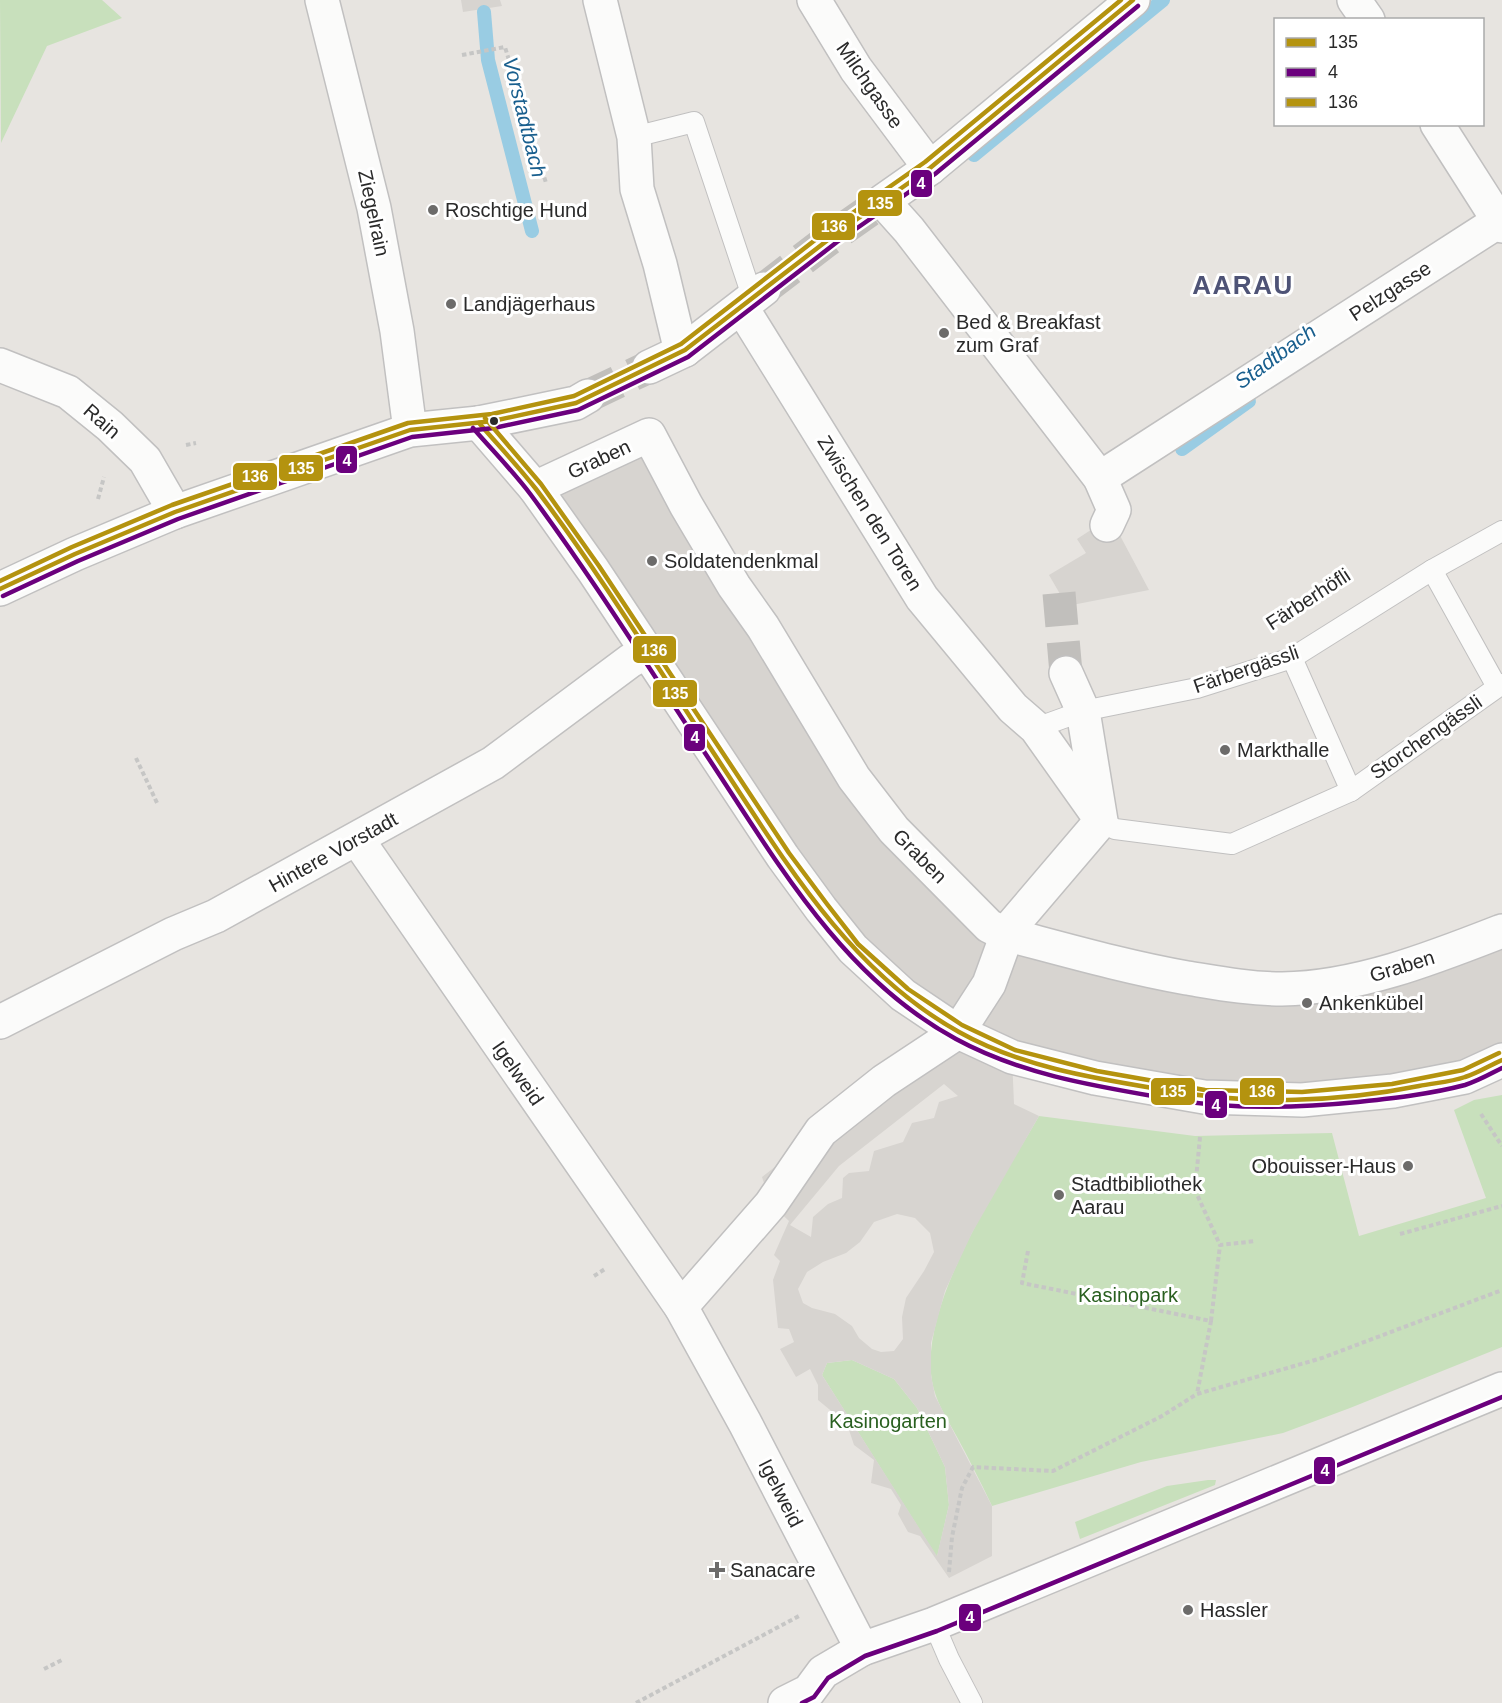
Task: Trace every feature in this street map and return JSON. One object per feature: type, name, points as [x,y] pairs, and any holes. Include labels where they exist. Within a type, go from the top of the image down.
[{"type":"street","name":"Ziegelrain","points":[[322,0],[374,208],[397,331],[410,430]]},
{"type":"street","points":[[600,0],[634,137],[637,189],[660,264],[678,339],[684,350]]},
{"type":"street","name":"Milchgasse","points":[[814,0],[856,69],[930,168]]},
{"type":"street","points":[[1107,525],[1114,510],[1100,478],[909,230],[884,201],[930,168],[1133,0]]},
{"type":"street","points":[[1354,0],[1367,18]]},
{"type":"street","points":[[1438,126],[1501,222]]},
{"type":"street","name":"Pelzgasse","points":[[1100,478],[1501,222]]},
{"type":"street","points":[[649,367],[684,350],[753,298]]},
{"type":"street","name":"Zwischen den Toren","points":[[753,298],[922,598],[1024,718],[1101,821]]},
{"type":"street","name":"Rain","points":[[0,365],[68,392],[110,426],[145,460],[175,512]]},
{"type":"street","points":[[0,589],[75,554],[175,512],[410,430],[479,423],[576,403],[588,396]]},
{"type":"street","points":[[479,423],[535,488],[648,651],[783,857],[853,949],[903,995],[958,1032],[1012,1057],[1095,1078],[1204,1097],[1302,1100],[1393,1091],[1465,1077],[1502,1060]]},
{"type":"street","name":"Graben","points":[[535,488],[649,435],[686,505],[728,576],[763,627],[854,778],[894,830],[989,926],[1005,934],[1135,969],[1224,984],[1284,989],[1329,984],[1369,976],[1439,955],[1502,931]]},
{"type":"street","name":"Hintere Vorstadt","points":[[0,1022],[173,934],[216,916],[493,764],[630,661],[648,651]]},
{"type":"street","points":[[681,1307],[771,1204],[820,1131],[884,1081],[958,1032],[989,984],[1005,934],[1101,821],[1083,711],[1066,674]]},
{"type":"street","name":"Igelweid","points":[[357,840],[681,1307],[862,1649]]},
{"type":"street","points":[[785,1703],[809,1690],[823,1672],[862,1649],[934,1624],[1502,1389]]},
{"type":"lane","points":[[634,137],[694,122],[753,298]]},
{"type":"lane","name":"Färbergässli","points":[[1024,718],[1083,711],[1197,688],[1292,658],[1432,570],[1502,531]]},
{"type":"lane","points":[[1432,570],[1500,685]]},
{"type":"lane","name":"Storchengässli","points":[[1292,658],[1351,791]]},
{"type":"lane","name":"Storchengässli","points":[[1101,821],[1115,829],[1232,844],[1351,791],[1500,685]]},
{"type":"lane","points":[[934,1624],[972,1703]]},
{"type":"path","points":[[462,55],[504,47],[546,183]]},
{"type":"path","points":[[817,256],[860,225]]},
{"type":"path","points":[[136,758],[158,805]]},
{"type":"path","points":[[1197,1394],[1212,1321],[1220,1245],[1195,1190],[1204,1097]]},
{"type":"path","points":[[1478,1108],[1502,1146]]},
{"type":"path","points":[[1400,1234],[1502,1206]]},
{"type":"path","points":[[1220,1245],[1256,1241]]},
{"type":"path","points":[[1028,1251],[1022,1283],[1212,1321]]},
{"type":"path","points":[[949,1578],[952,1537],[962,1488],[973,1467],[1053,1471],[1162,1416],[1197,1394],[1322,1358],[1502,1290]]},
{"type":"path","points":[[636,1703],[834,1597]]},
{"type":"path","points":[[44,1669],[64,1659]]},
{"type":"green space","points":[[0,0],[102,0],[122,18],[47,46],[1,143]]},
{"type":"green space","name":"Kasinopark","points":[[1502,1095],[1502,1347],[1283,1433],[1141,1462],[992,1506],[936,1396],[931,1365],[935,1329],[946,1291],[962,1252],[1039,1116],[1195,1136],[1332,1133],[1359,1236],[1486,1198],[1454,1110],[1474,1100]]},
{"type":"green space","name":"Kasinogarten","points":[[852,1360],[894,1379],[917,1408],[945,1467],[949,1505],[937,1557],[822,1375],[827,1363]]},
{"type":"green space","points":[[1216,1480],[1215,1485],[1080,1539],[1075,1522],[1167,1486]]},
{"type":"shaded area","points":[[461,0],[500,0],[502,6],[463,12]]},
{"type":"shaded area","points":[[649,435],[823,724],[991,920],[1138,955],[1269,975],[1368,965],[1502,917],[1502,1043],[1428,1078],[1203,1092],[1012,1057],[1014,1104],[1039,1116],[972,1233],[945,1291],[931,1343],[931,1375],[935,1396],[992,1506],[992,1556],[949,1578],[920,1536],[908,1532],[898,1514],[901,1505],[891,1489],[871,1483],[874,1460],[854,1445],[847,1424],[818,1400],[818,1385],[810,1369],[796,1377],[780,1349],[794,1342],[789,1329],[778,1328],[773,1280],[780,1261],[774,1255],[789,1221],[771,1204],[762,1177],[857,1103],[958,1033],[853,949],[567,513],[561,490]],"holes":[[[944,1084],[958,1096],[939,1102],[934,1118],[912,1123],[903,1142],[874,1151],[869,1171],[849,1173],[843,1178],[842,1198],[828,1204],[813,1217],[811,1237],[790,1225],[839,1166]],[[897,1214],[915,1218],[930,1233],[934,1252],[906,1298],[902,1317],[903,1339],[894,1351],[881,1352],[872,1349],[859,1338],[852,1326],[835,1314],[812,1308],[803,1303],[798,1289],[807,1272],[823,1262],[846,1253],[860,1242],[874,1222]],[[852,1360],[894,1379],[917,1408],[945,1467],[949,1505],[937,1556],[822,1375],[827,1363]]]},
{"type":"shaded area","points":[[1103,522],[1116,528],[1149,590],[1067,606],[1049,575],[1086,553],[1077,539]]},
{"type":"waterway","name":"Stadtbach","points":[[974,155],[1163,0]]},
{"type":"waterway","name":"Vorstadtbach","points":[[484,12],[488,60],[532,231]]},
{"type":"waterway","name":"Stadtbach","points":[[1182,449],[1249,401]]},
{"type":"tunnel","points":[[764,289],[883,201]]},
{"type":"tunnel","points":[[588,396],[649,367]]},
{"type":"tunnel","points":[[1059,593],[1066,673]]},
{"type":"transit line","name":"136","points":[[0,581],[72,547],[172,505],[408,423],[492,414],[574,396],[681,344],[828,230],[925,162],[1121,0]]},
{"type":"transit line","name":"135","points":[[0,589],[75,554],[175,512],[410,430],[493,421],[576,403],[685,350],[833,236],[930,168],[1133,0]]},
{"type":"transit line","name":"4","points":[[3,596],[78,561],[178,519],[412,437],[494,428],[578,410],[688,357],[837,242],[935,174],[1138,6]]},
{"type":"transit line","name":"136","points":[[485,418],[541,484],[599,566],[789,853],[858,944],[908,989],[962,1025],[1015,1050],[1097,1071],[1205,1090],[1302,1092],[1392,1084],[1463,1070],[1499,1053]]},
{"type":"transit line","name":"135","points":[[479,423],[536,489],[581,552],[762,826],[818,905],[848,942],[882,975],[918,1006],[959,1032],[1009,1055],[1062,1070],[1171,1091],[1264,1100],[1358,1096],[1389,1091],[1460,1079],[1502,1060]]},
{"type":"transit line","name":"4","points":[[473,428],[524,486],[575,557],[754,828],[811,909],[877,982],[914,1013],[982,1052],[1036,1071],[1120,1090],[1199,1103],[1267,1107],[1358,1102],[1439,1091],[1465,1085],[1502,1068]]},
{"type":"transit line","name":"4","points":[[802,1703],[814,1697],[828,1678],[865,1656],[937,1631],[1502,1397]]},
{"type":"place","name":"Roschtige Hund","points":[[433,210]]},
{"type":"place","name":"Landjägerhaus","points":[[451,304]]},
{"type":"place","name":"Bed & Breakfast zum Graf","points":[[944,333]]},
{"type":"place","name":"Soldatendenkmal","points":[[652,561]]},
{"type":"place","name":"Markthalle","points":[[1225,750]]},
{"type":"place","name":"Ankenkübel","points":[[1307,1003]]},
{"type":"place","name":"Obouisser-Haus","points":[[1408,1166]]},
{"type":"place","name":"Stadtbibliothek Aarau","points":[[1059,1195]]},
{"type":"place","name":"Sanacare","points":[[717,1570]]},
{"type":"place","name":"Hassler","points":[[1188,1610]]},
{"type":"district","name":"AARAU","points":[[1243,285]]}]
